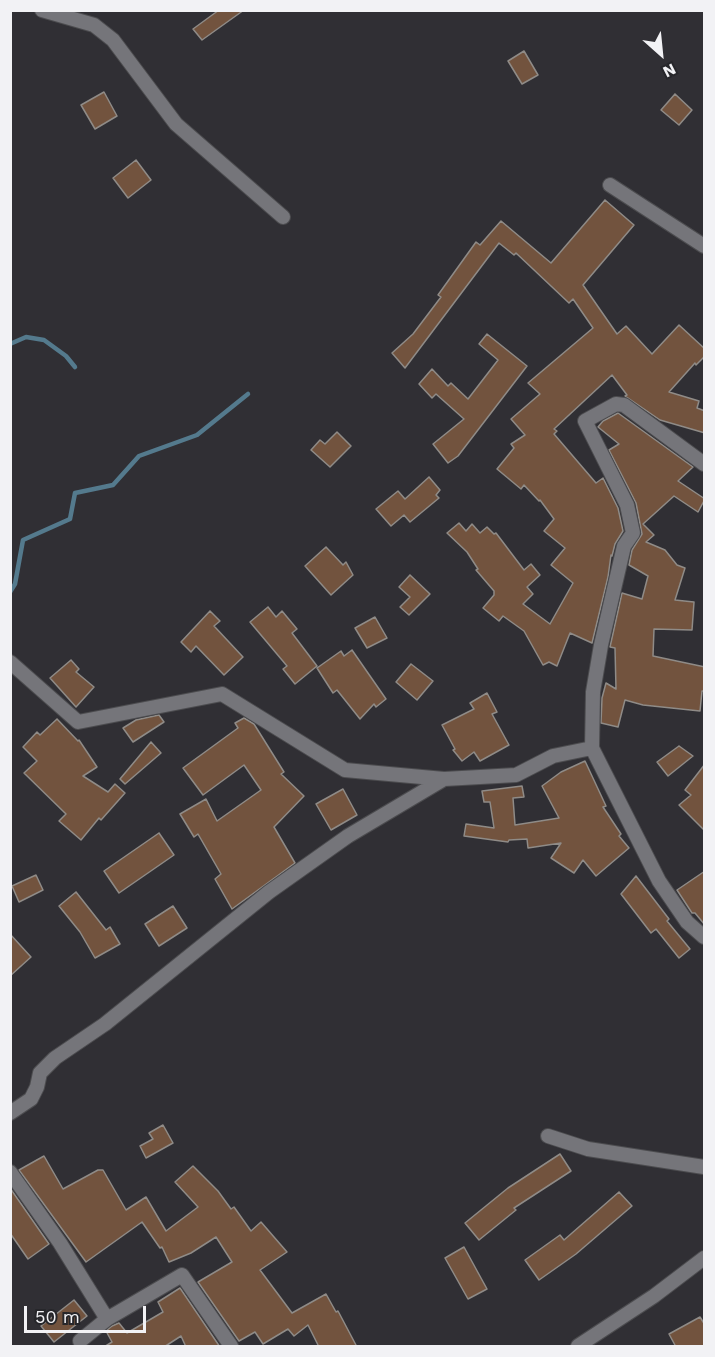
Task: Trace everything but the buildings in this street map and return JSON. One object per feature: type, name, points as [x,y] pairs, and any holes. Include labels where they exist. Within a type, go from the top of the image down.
[{"type":"street","points":[[42,10],[94,25],[113,40],[176,124],[283,217]]},
{"type":"street","points":[[610,185],[705,246]]},
{"type":"street","points":[[705,464],[624,405],[616,404],[585,421],[627,505],[633,533],[624,546],[601,645],[593,692],[592,748],[659,880],[687,922],[705,937]]},
{"type":"street","points":[[10,662],[78,722],[222,694],[345,770],[444,779],[516,776],[553,756],[592,748]]},
{"type":"street","points":[[10,1113],[31,1099],[40,1073],[55,1058],[105,1024],[269,892],[348,836],[444,779]]},
{"type":"street","points":[[548,1136],[588,1149],[705,1167]]},
{"type":"street","points":[[10,1172],[60,1243],[107,1319]]},
{"type":"street","points":[[578,1347],[654,1296],[705,1258]]},
{"type":"street","points":[[79,1345],[107,1319],[182,1275],[231,1347]]},
{"type":"waterway","points":[[10,344],[26,337],[44,340],[66,356],[75,367]]},
{"type":"waterway","points":[[10,592],[15,584],[23,540],[70,519],[75,493],[113,485],[139,456],[197,435],[248,394]]}]
